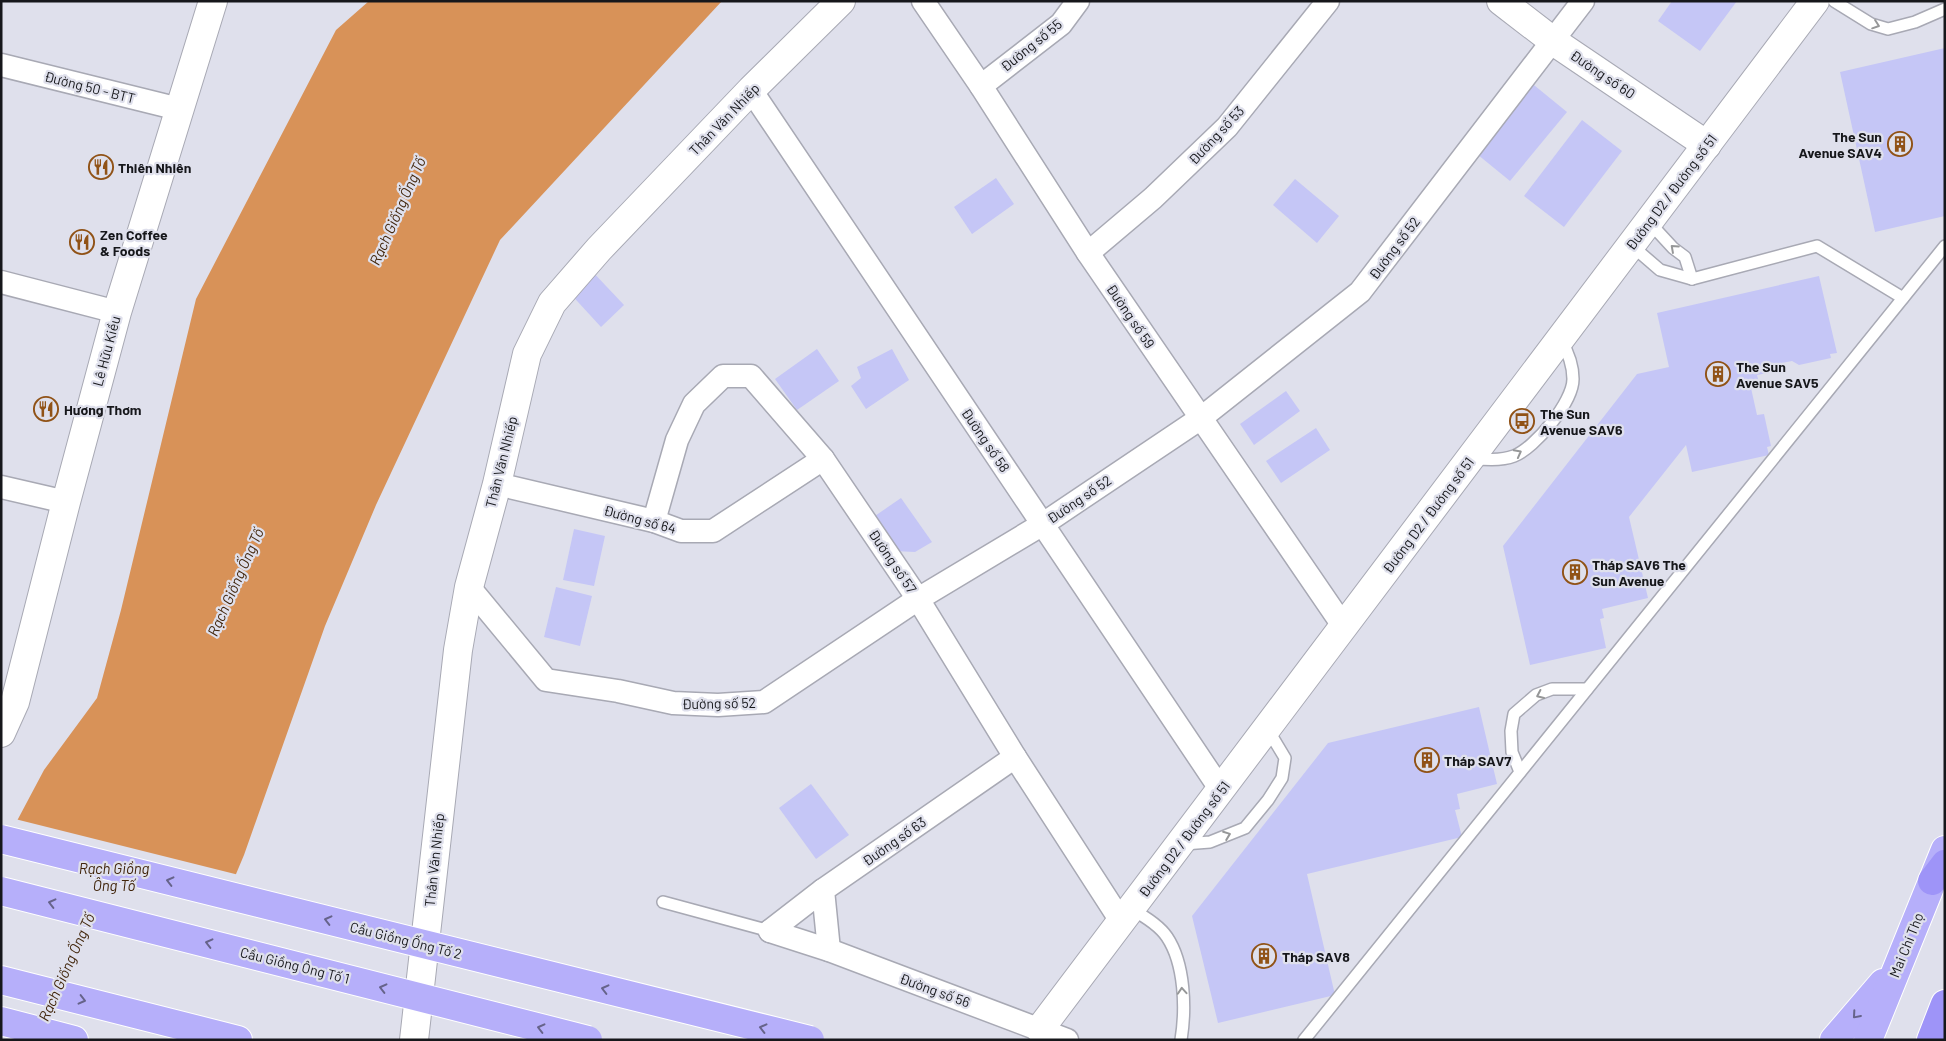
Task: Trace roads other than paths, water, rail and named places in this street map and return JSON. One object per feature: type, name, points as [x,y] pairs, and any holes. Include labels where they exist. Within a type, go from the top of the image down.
[{"type":"highway","points":[[1931,1040],[1945,1004]]},
{"type":"main road","name":"Cầu Giồng Ống Tố 2","points":[[1,840],[810,1040]]},
{"type":"main road","name":"Mai Chí Thọ","points":[[1868,1040],[1938,872],[1945,850]]},
{"type":"main road","name":"Cầu Giồng Ông Tố 1","points":[[1,890],[588,1040]]},
{"type":"main road","points":[[1834,1040],[1899,964]]},
{"type":"main road","points":[[1,980],[238,1040]]},
{"type":"main road","points":[[1,1021],[74,1040]]},
{"type":"street","name":"Lê Hữu Kiều","points":[[1,733],[8,700],[66,502],[117,312],[212,1]]},
{"type":"street","name":"Thân Văn Nhiếp","points":[[414,1040],[458,650],[469,587],[497,484],[527,354],[552,302],[599,249],[751,90],[841,1]]},
{"type":"street","name":"Đường số 59","points":[[923,1],[981,86],[1088,253],[1344,627]]},
{"type":"street","name":"Đường số 55","points":[[981,86],[1061,24],[1078,1]]},
{"type":"street","name":"Đường số 53","points":[[1088,253],[1153,198],[1227,127],[1328,1]]},
{"type":"street","name":"Đường số 60","points":[[1501,1],[1553,41],[1707,145]]},
{"type":"street","name":"Đường số 52","points":[[469,587],[546,680],[618,691],[673,703],[718,705],[764,702],[918,599],[1043,524],[1201,418],[1360,292],[1583,1]]},
{"type":"street","name":"Đường D2 / Đường số 51","points":[[1040,1029],[1815,1]]},
{"type":"street","name":"Đường 50 - BTT","points":[[1,65],[179,109]]},
{"type":"street","name":"Đường số 58","points":[[751,90],[1221,790]]},
{"type":"street","points":[[1,282],[117,312]]},
{"type":"street","name":"Đường số 57","points":[[654,521],[677,440],[694,404],[723,376],[751,376],[823,459],[918,599],[1015,757],[1126,915]]},
{"type":"street","name":"Đường số 64","points":[[497,484],[654,521],[680,530],[713,531],[823,459]]},
{"type":"street","points":[[1,487],[66,502]]},
{"type":"street","name":"Đường số 63","points":[[822,890],[1015,757]]},
{"type":"street","points":[[770,931],[822,890]]},
{"type":"street","points":[[822,890],[829,950]]},
{"type":"street","name":"Đường số 56","points":[[770,931],[829,950],[1067,1040]]},
{"type":"lane","points":[[1834,1],[1871,24],[1888,29],[1915,22],[1945,9]]},
{"type":"lane","points":[[1649,222],[1673,248],[1685,257],[1692,279]]},
{"type":"lane","points":[[1632,245],[1660,270],[1692,279],[1816,246],[1903,298]]},
{"type":"lane","points":[[1304,1040],[1945,246]]},
{"type":"lane","points":[[1471,458],[1493,460],[1515,456],[1533,444],[1564,406],[1573,381],[1568,352],[1560,339]]},
{"type":"lane","points":[[1520,772],[1512,752],[1511,730],[1514,714],[1536,695],[1552,689],[1587,689]]},
{"type":"lane","points":[[1180,844],[1210,842],[1245,828],[1268,800],[1282,778],[1284,758],[1267,728]]},
{"type":"lane","points":[[663,902],[770,931]]},
{"type":"lane","points":[[1126,915],[1150,919],[1167,937],[1180,969],[1182,998],[1180,1040]]},
{"type":"water","points":[[369,1],[722,1],[500,240],[376,505],[325,626],[244,855],[197,967],[1,1040],[1,851],[44,770],[97,698],[121,610],[196,299],[336,30]]},
{"type":"place","name":"The Sun Avenue SAV4","points":[[1900,144]]},
{"type":"place","name":"Thiên Nhiên","points":[[101,167]]},
{"type":"place","name":"Zen Coffee & Foods","points":[[82,242]]},
{"type":"place","name":"The Sun Avenue SAV5","points":[[1718,374]]},
{"type":"place","name":"Hương Thơm","points":[[46,409]]},
{"type":"place","name":"The Sun Avenue SAV6","points":[[1522,421]]},
{"type":"place","name":"Tháp SAV6 The Sun Avenue","points":[[1575,572]]},
{"type":"place","name":"Tháp SAV7","points":[[1427,760]]},
{"type":"place","name":"Tháp SAV8","points":[[1264,956]]},
{"type":"water label","name":"Rạch Giống Ống Tố","points":[[397,211]]},
{"type":"water label","name":"Rạch Giống Ống Tố","points":[[235,582]]},
{"type":"water label","name":"Rạch Giồng Ông Tố","points":[[114,876]]},
{"type":"water label","name":"Rạch Giống Ống Tố","points":[[66,967]]}]
